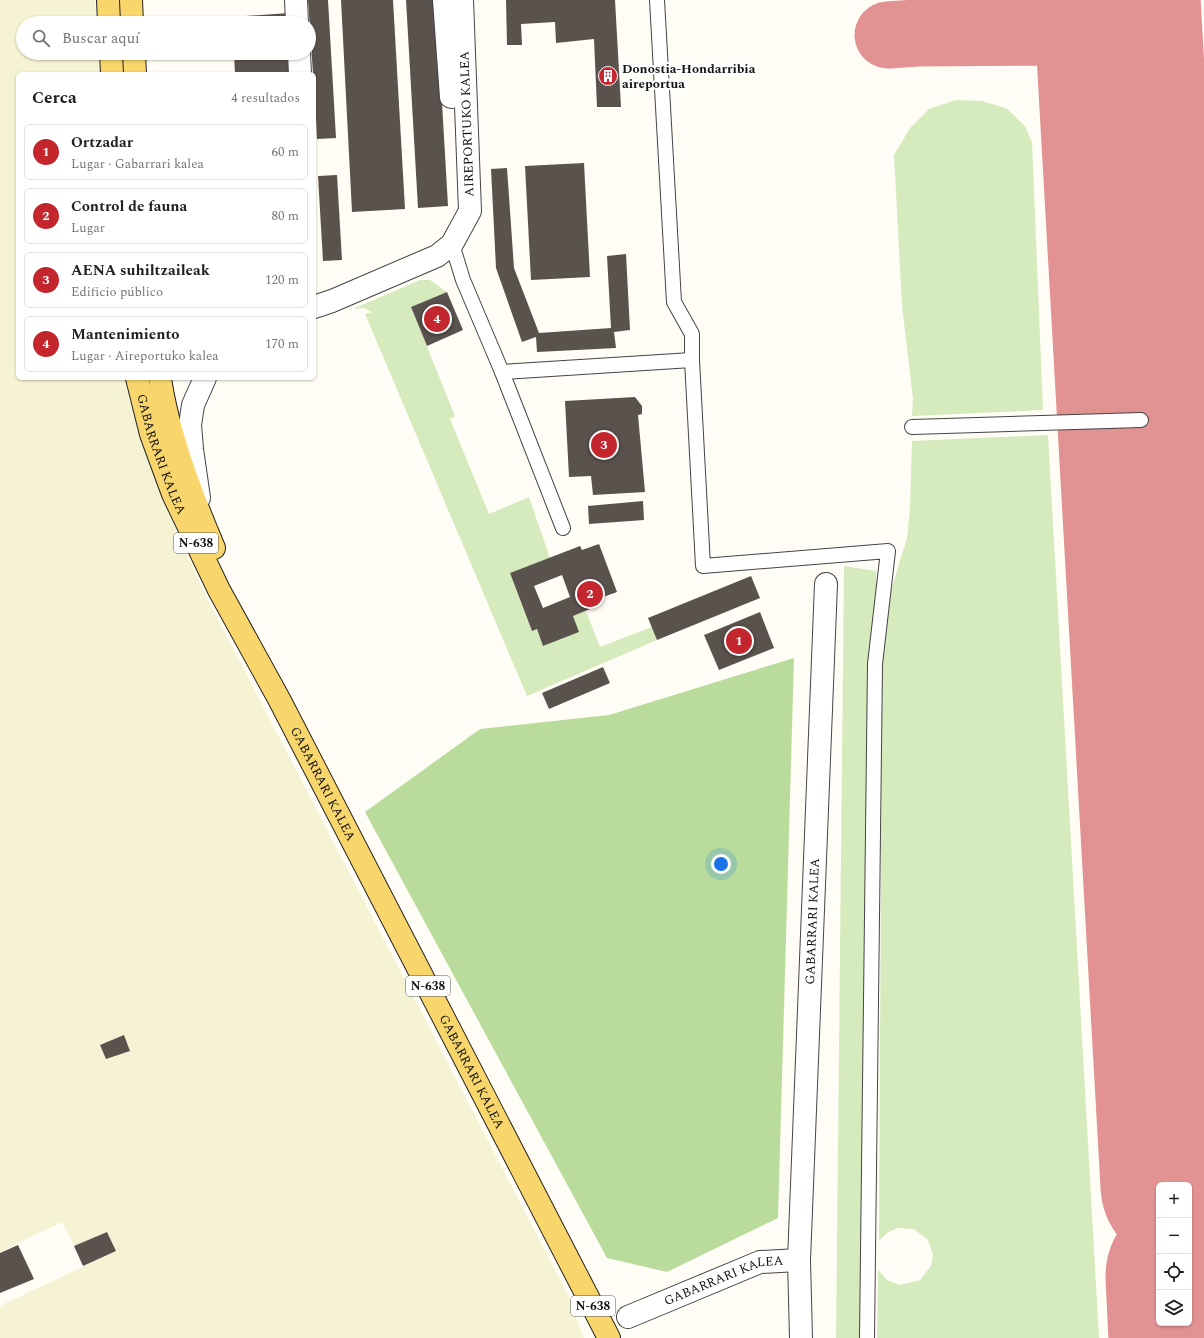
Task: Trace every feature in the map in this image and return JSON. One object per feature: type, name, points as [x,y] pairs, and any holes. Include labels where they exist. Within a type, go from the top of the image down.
[{"type":"main road","points":[[108,0],[109,16]]},
{"type":"main road","points":[[131,0],[132,16]]},
{"type":"main road","points":[[111,60],[112,72]]},
{"type":"main road","points":[[134,60],[135,72]]},
{"type":"main road","name":"GABARRARI KALEA","points":[[138,380],[151,434],[173,494],[219,590],[280,699],[609,1338]]},
{"type":"main road","name":"GABARRARI KALEA","points":[[160,380],[171,429],[203,523],[280,699]]},
{"type":"street","points":[[296,0],[297,16]]},
{"type":"street","name":"AIREPORTUKO KALEA","points":[[444,0],[458,209],[452,244]]},
{"type":"street","name":"AIREPORTUKO KALEA","points":[[316,306],[332,301],[437,256],[452,244],[470,211],[462,0]]},
{"type":"street","points":[[299,60],[300,72]]},
{"type":"street","name":"GABARRARI KALEA","points":[[203,523],[190,424],[193,405],[204,380]]},
{"type":"street","name":"GABARRARI KALEA","points":[[801,1338],[799,1260],[826,584]]},
{"type":"street","name":"GABARRARI KALEA","points":[[628,1317],[760,1262],[799,1260]]},
{"type":"lane","points":[[657,0],[674,302],[692,334],[692,360],[703,566],[888,551],[875,664],[867,1338]]},
{"type":"lane","points":[[452,244],[463,280],[502,372],[563,528]]},
{"type":"lane","points":[[502,372],[692,360]]},
{"type":"lane","points":[[912,427],[1141,420]]},
{"type":"shaded area","points":[[0,0],[95,0],[96,16],[16,16],[16,60],[99,60],[100,72],[16,72],[16,380],[125,380],[127,391],[142,441],[164,503],[206,596],[568,1295],[584,1338],[0,1338],[0,1306],[116,1251],[107,1232],[74,1246],[62,1222],[0,1252]]},
{"type":"green space","points":[[956,100],[982,101],[1006,108],[1025,126],[1032,142],[1043,410],[912,416],[913,399],[902,306],[894,155],[910,128],[929,109]]},
{"type":"green space","points":[[420,280],[430,280],[447,292],[411,307],[455,416],[450,419],[489,514],[529,497],[550,558],[510,573],[532,631],[537,629],[543,646],[579,632],[573,616],[586,611],[600,647],[652,627],[657,640],[527,696],[365,314],[372,312],[364,308],[353,309]]},
{"type":"green space","points":[[1048,435],[1099,1338],[877,1338],[878,1270],[887,1280],[900,1285],[920,1280],[931,1266],[933,1255],[928,1240],[914,1229],[897,1228],[887,1233],[879,1241],[882,666],[889,597],[907,538],[910,509],[912,441]]},
{"type":"green space","points":[[844,566],[876,571],[877,591],[868,662],[861,1338],[836,1338]]},
{"type":"green space","points":[[794,658],[778,1218],[667,1272],[607,1258],[365,812],[480,729],[609,715]]},
{"type":"building","points":[[308,0],[328,0],[336,138],[317,139],[316,72],[313,72],[312,60],[316,60],[316,16],[309,16]]},
{"type":"building","points":[[341,0],[393,0],[405,209],[352,212]]},
{"type":"building","points":[[406,0],[436,0],[448,206],[418,208]]},
{"type":"building","name":"Donostia-Hondarribia aireportua","points":[[506,0],[615,0],[621,107],[597,107],[594,39],[556,43],[555,22],[521,24],[522,45],[507,45]]},
{"type":"building","points":[[289,13],[289,16],[246,16]]},
{"type":"building","points":[[234,60],[292,60],[293,72],[235,72]]},
{"type":"building","points":[[584,163],[590,277],[531,280],[525,166]]},
{"type":"building","points":[[507,168],[514,268],[539,333],[611,328],[607,256],[626,254],[630,330],[614,332],[616,348],[537,352],[536,337],[522,342],[496,268],[491,169]]},
{"type":"building","points":[[337,175],[342,260],[323,261],[318,176]]},
{"type":"building","points":[[447,292],[463,330],[427,346],[411,307]]},
{"type":"building","points":[[635,397],[642,406],[642,414],[638,415],[645,492],[593,495],[591,476],[569,477],[565,401]]},
{"type":"building","points":[[643,501],[644,520],[589,524],[588,506]]},
{"type":"building","points":[[599,544],[617,592],[592,601],[595,607],[573,616],[579,632],[543,646],[537,629],[532,631],[510,573],[580,546],[582,550]],"holes":[[[562,575],[570,597],[543,608],[534,586]]]},
{"type":"building","points":[[751,576],[760,598],[657,640],[648,618]]},
{"type":"building","points":[[760,612],[774,648],[719,670],[704,635]]},
{"type":"building","points":[[603,667],[610,683],[549,709],[542,693]]},
{"type":"building","points":[[124,1035],[130,1051],[106,1059],[100,1045]]},
{"type":"building","points":[[107,1232],[116,1251],[83,1266],[74,1246]]},
{"type":"building","points":[[18,1245],[34,1279],[0,1293],[0,1253]]},
{"type":"taxiway","points":[[888,35],[916,33],[1052,32],[1066,35],[1079,40],[1100,53],[1114,73],[1123,100]]},
{"type":"runway","points":[[1117,0],[1184,1182]]},
{"type":"runway","points":[[1190,1290],[1192,1338]]},
{"type":"place","name":"Donostia-Hondarribia aireportua","points":[[608,76]]},
{"type":"place","name":"Mantenimiento","points":[[437,319]]},
{"type":"place","name":"AENA suhiltzaileak","points":[[604,445]]},
{"type":"place","name":"Control de fauna","points":[[590,594]]},
{"type":"place","name":"Ortzadar","points":[[739,641]]}]
